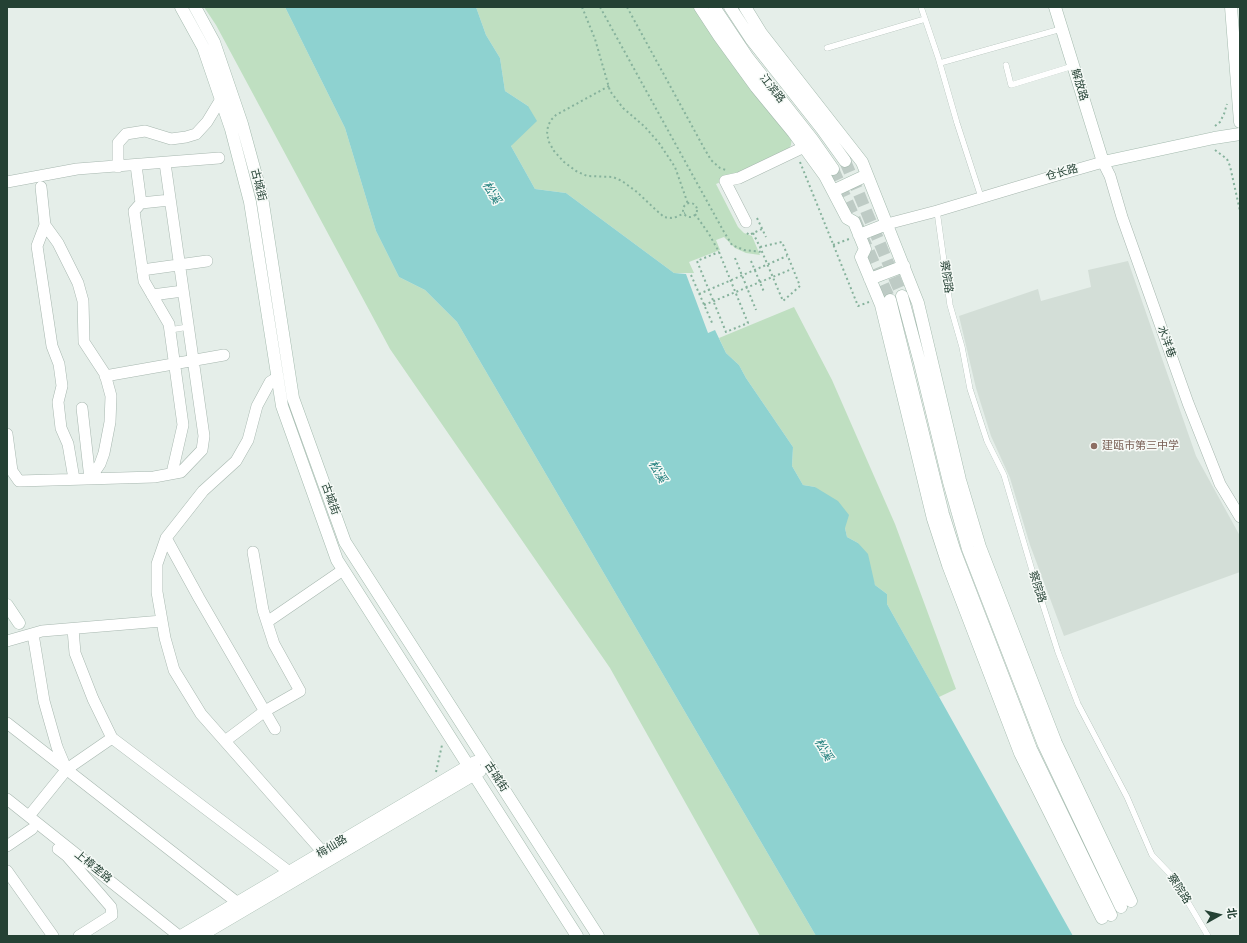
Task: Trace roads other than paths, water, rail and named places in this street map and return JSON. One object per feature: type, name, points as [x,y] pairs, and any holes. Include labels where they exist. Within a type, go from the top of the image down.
[{"type":"main road","name":"古城街","points":[[181,7],[203,47],[231,129],[250,202],[282,406],[337,560],[577,936]]},
{"type":"main road","name":"古城街","points":[[195,7],[214,42],[242,124],[262,197],[293,398],[345,542],[598,936]]},
{"type":"main road","points":[[700,7],[718,36],[756,87],[793,132],[825,176],[846,218],[854,222],[865,249],[861,257],[870,279],[884,299],[883,313],[933,519],[948,565],[1020,753],[1106,917]]},
{"type":"main road","name":"江滨路","points":[[714,7],[748,58],[812,139],[833,169]]},
{"type":"main road","name":"江滨路","points":[[730,7],[751,39],[822,129],[845,161]]},
{"type":"main road","points":[[744,7],[761,33],[862,162],[918,303],[960,480],[980,547],[1056,744],[1126,904],[1044,745],[968,549],[948,482],[920,363],[902,296]]},
{"type":"main road","name":"解放路","points":[[1055,7],[1101,159]]},
{"type":"main road","points":[[1231,7],[1240,122]]},
{"type":"main road","points":[[1238,7],[1240,28]]},
{"type":"main road","name":"仓长路","points":[[1101,159],[1240,127]]},
{"type":"main road","name":"仓长路","points":[[1101,159],[1240,134]]},
{"type":"main road","points":[[833,191],[867,175]]},
{"type":"main road","points":[[859,235],[887,224]]},
{"type":"main road","points":[[870,279],[904,266]]},
{"type":"main road","points":[[7,605],[13,622]]},
{"type":"main road","name":"梅仙路","points":[[200,936],[242,906],[486,761]]},
{"type":"main road","name":"梅仙路","points":[[180,936],[242,906]]},
{"type":"street","points":[[118,167],[118,143],[126,134],[145,131],[171,139],[196,134],[207,122],[221,99]]},
{"type":"street","points":[[746,222],[725,181],[739,178],[804,147]]},
{"type":"street","points":[[7,182],[77,169],[219,158]]},
{"type":"street","name":"仓长路","points":[[887,224],[937,211],[1054,176],[1101,159]]},
{"type":"street","name":"水洋巷","points":[[1101,159],[1110,176],[1122,218],[1191,411],[1220,484],[1240,517]]},
{"type":"street","points":[[7,434],[12,471],[18,480],[154,477],[181,472],[202,450],[204,436],[166,163]]},
{"type":"street","points":[[136,165],[141,204]]},
{"type":"street","points":[[41,187],[59,172]]},
{"type":"street","points":[[20,179],[41,187]]},
{"type":"street","points":[[41,187],[45,225],[37,246],[52,346],[59,364],[62,386],[58,402],[61,428],[68,444],[74,479]]},
{"type":"street","points":[[170,200],[141,204],[134,211],[144,281],[169,324],[170,330],[183,426],[172,473]]},
{"type":"street","points":[[45,225],[58,243],[78,283],[83,301],[84,342],[106,376],[111,396],[110,422],[104,453],[100,464],[90,479]]},
{"type":"street","points":[[142,270],[208,260]]},
{"type":"street","points":[[152,295],[183,291]]},
{"type":"street","points":[[106,376],[224,355]]},
{"type":"street","points":[[278,377],[270,382],[257,406],[248,440],[236,461],[203,491],[166,538],[157,564],[157,592],[165,638],[174,670],[201,714],[327,856]]},
{"type":"street","points":[[82,408],[90,479]]},
{"type":"street","points":[[183,426],[202,423]]},
{"type":"street","points":[[166,538],[198,598],[275,729]]},
{"type":"street","points":[[225,741],[265,711],[300,691],[274,644],[263,610],[254,552]]},
{"type":"street","points":[[267,622],[343,570]]},
{"type":"street","points":[[7,641],[42,631],[162,621]]},
{"type":"street","points":[[73,629],[75,653],[112,738],[293,875]]},
{"type":"street","points":[[33,634],[44,701],[56,747],[67,770]]},
{"type":"street","points":[[7,723],[242,906]]},
{"type":"street","points":[[29,816],[67,770],[112,738]]},
{"type":"street","name":"上樟垄路","points":[[7,799],[180,936]]},
{"type":"street","points":[[7,808],[67,856],[111,907],[112,915],[79,936]]},
{"type":"street","points":[[7,846],[32,829]]},
{"type":"street","points":[[7,871],[53,936]]},
{"type":"lane","points":[[921,7],[940,63],[980,198]]},
{"type":"lane","points":[[827,48],[925,19]]},
{"type":"lane","points":[[940,63],[1062,28]]},
{"type":"lane","points":[[1006,65],[1011,85],[1073,66]]},
{"type":"lane","name":"察院路","points":[[937,211],[950,305],[962,347],[970,389],[987,441],[1004,476],[1058,652],[1078,704],[1127,797],[1152,855],[1173,877],[1208,936]]},
{"type":"lane","points":[[170,330],[188,327]]},
{"type":"water","name":"松溪","points":[[285,7],[476,7],[486,35],[500,58],[505,91],[528,106],[537,121],[511,146],[535,189],[566,193],[674,273],[686,274],[708,333],[715,330],[726,353],[739,365],[746,378],[793,447],[792,466],[803,485],[815,487],[838,501],[849,515],[845,528],[847,537],[858,543],[868,554],[875,585],[887,594],[887,604],[1073,936],[816,936],[457,322],[425,290],[399,277],[376,231],[345,128]]},
{"type":"tunnel","points":[[845,161],[902,296]]},
{"type":"tunnel","points":[[833,169],[890,300]]},
{"type":"place","name":"建瓯市第三中学","points":[[1094,446]]}]
